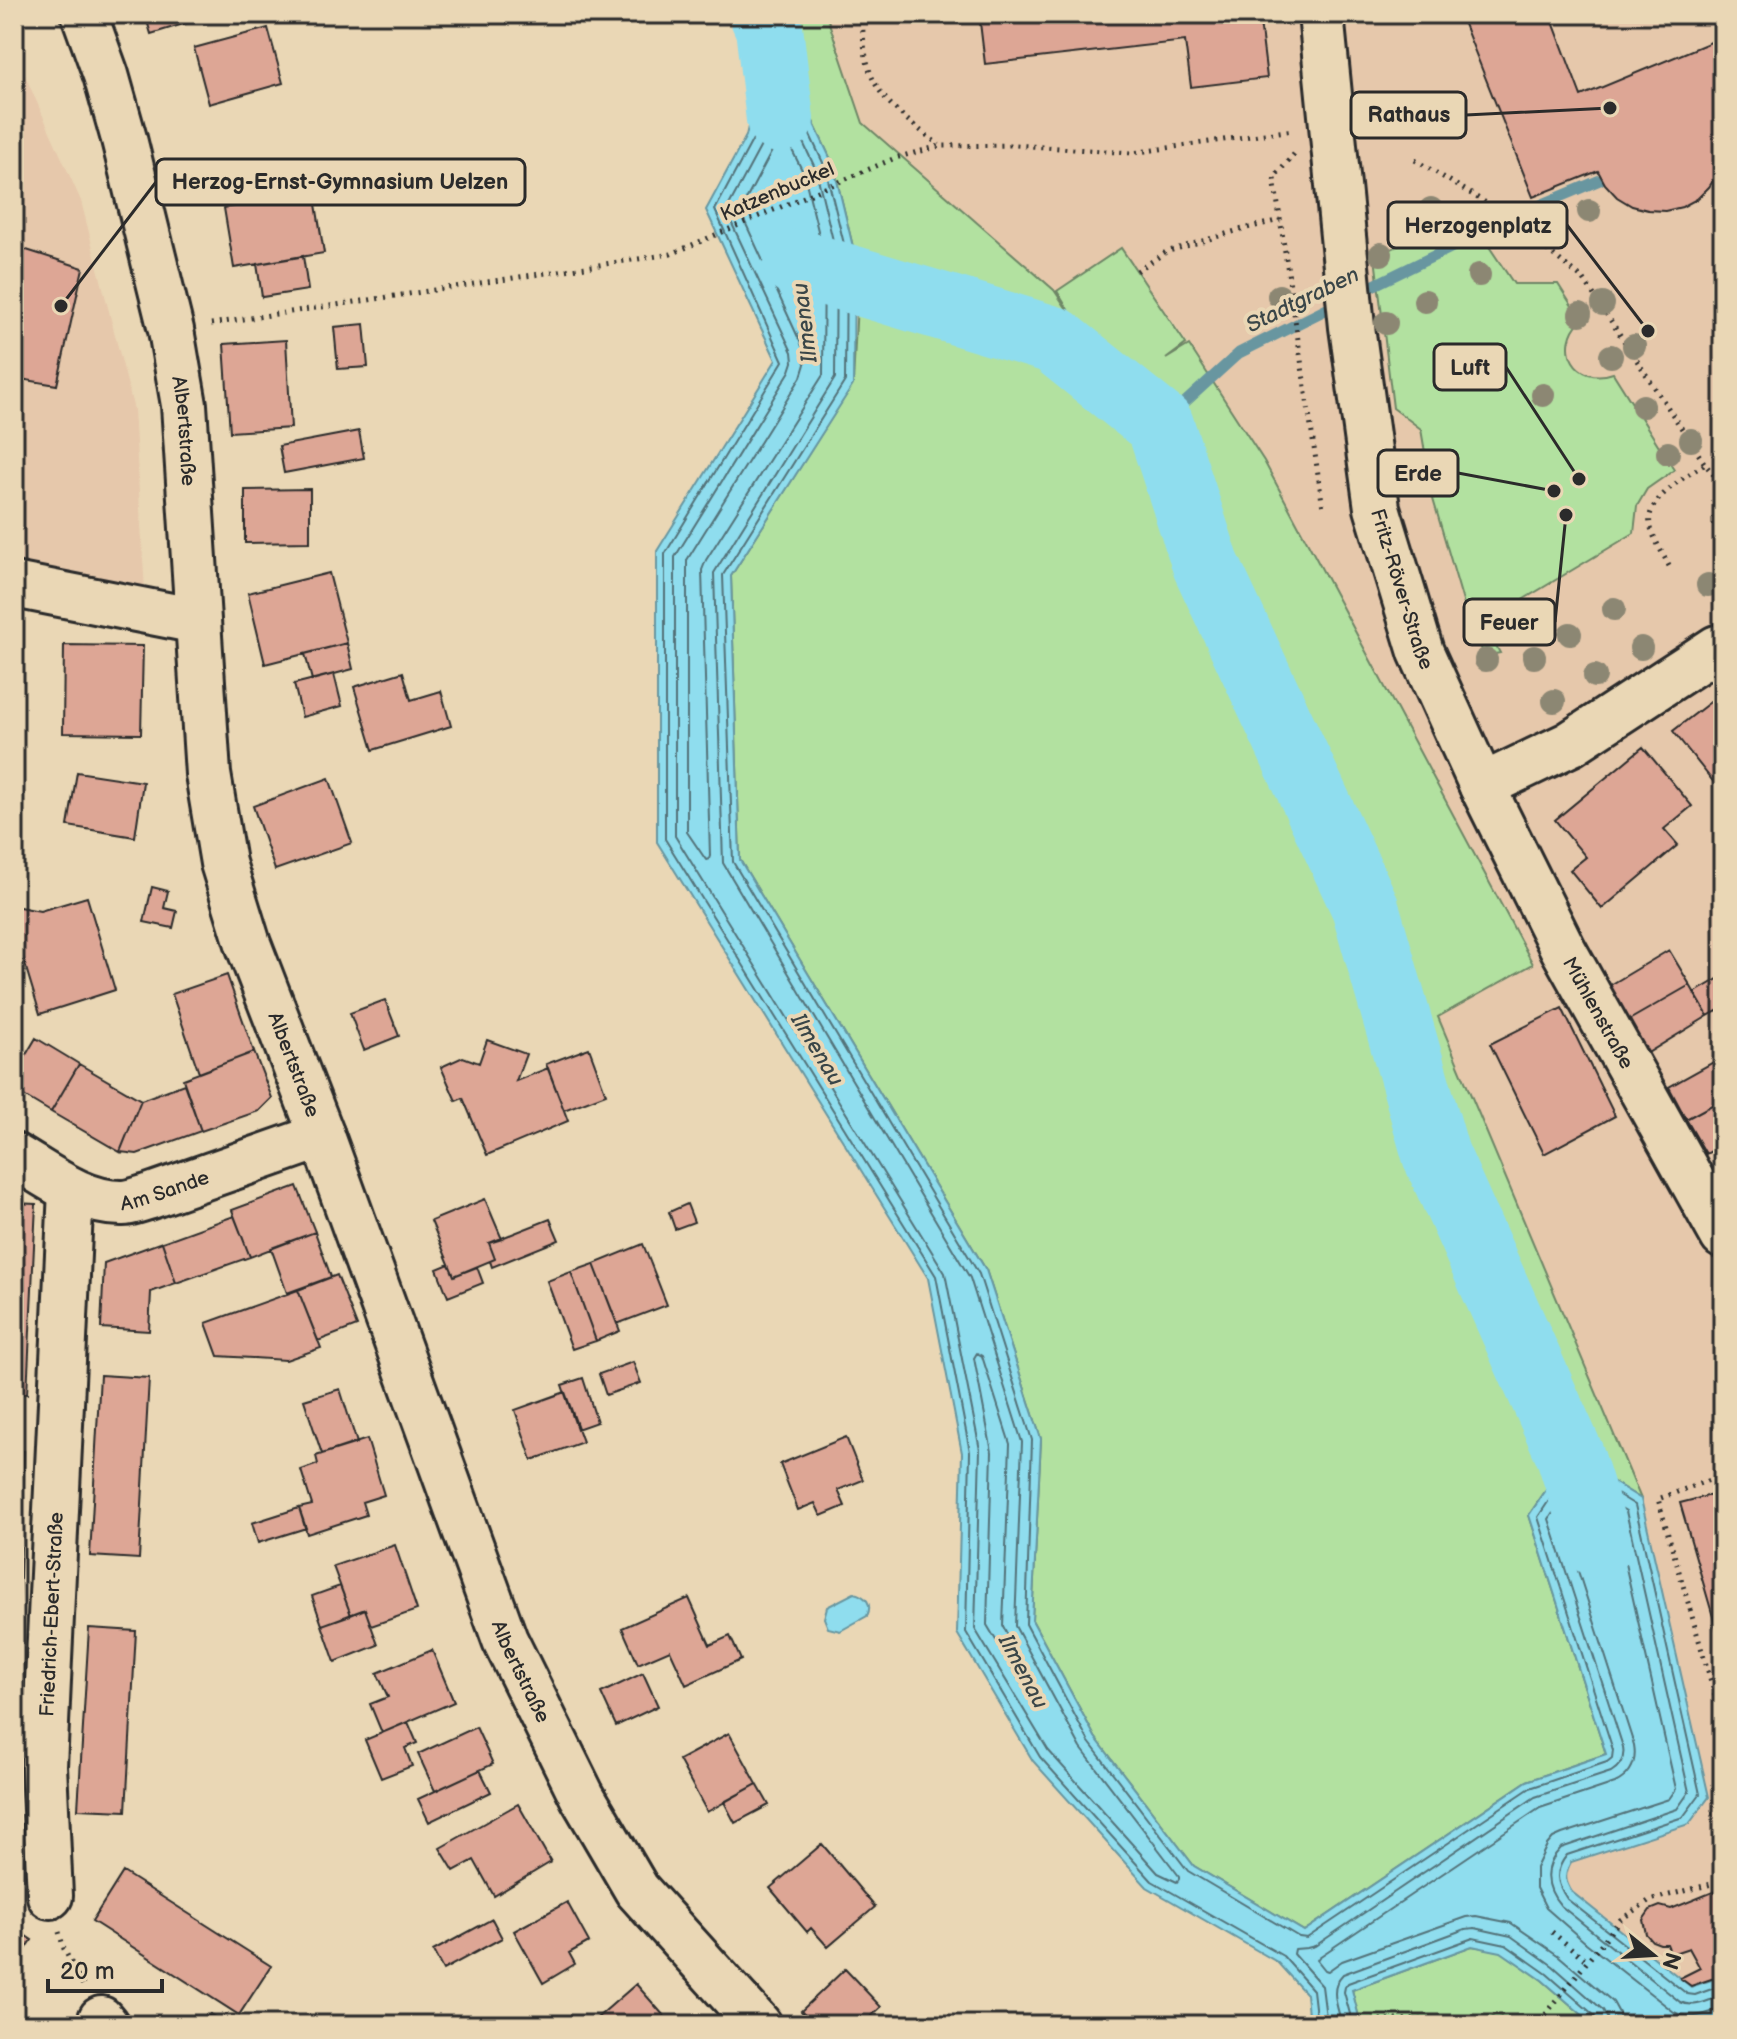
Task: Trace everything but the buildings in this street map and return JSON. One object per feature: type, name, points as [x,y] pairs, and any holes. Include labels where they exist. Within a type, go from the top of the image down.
[{"type":"street","name":"Albertstraße","points":[[84,14],[124,139],[171,330],[184,405],[208,774],[223,863],[248,944],[322,1136],[505,1640],[582,1796],[637,1890],[759,2025]]},
{"type":"street","name":"Fritz-Röver-Straße","points":[[1321,14],[1352,327],[1377,508],[1421,652],[1482,786]]},
{"type":"street","points":[[14,585],[197,621]]},
{"type":"street","points":[[1482,786],[1570,744],[1720,647]]},
{"type":"street","name":"Mühlenstraße","points":[[1482,786],[1563,949],[1723,1236]]},
{"type":"street","name":"Am Sande","points":[[14,1156],[71,1190],[97,1200],[125,1203],[322,1136]]},
{"type":"street","name":"Friedrich-Ebert-Straße","points":[[50,1896],[44,1766],[71,1190]]},
{"type":"path","points":[[862,14],[864,48],[874,82],[894,108],[940,146]]},
{"type":"path","points":[[1294,116],[1295,141]]},
{"type":"path","name":"Katzenbuckel","points":[[171,330],[671,254],[895,158],[940,146],[1015,145],[1132,153],[1295,130]]},
{"type":"path","points":[[1296,152],[1274,178],[1323,508]]},
{"type":"path","points":[[1415,160],[1501,212],[1584,280],[1705,464],[1723,486]]},
{"type":"path","points":[[1137,271],[1166,252],[1280,220]]},
{"type":"path","points":[[1669,566],[1649,520],[1652,506],[1667,491],[1705,464]]},
{"type":"path","points":[[1723,1475],[1658,1499],[1723,1723]]},
{"type":"path","points":[[1542,2019],[1620,1920],[1650,1900],[1723,1881]]},
{"type":"path","points":[[50,1896],[64,1949],[104,2022]]},
{"type":"path","points":[[1552,1932],[1587,1961]]},
{"type":"path","points":[[1324,2025],[1376,2020],[1449,2022],[1542,2019],[1577,2025]]},
{"type":"shaded area","points":[[826,14],[1723,14],[1723,1976],[1691,1987],[1572,1892],[1565,1882],[1571,1862],[1599,1854],[1641,1499],[1438,1017],[1532,964],[1264,461],[1121,248],[1057,291],[863,123]]},
{"type":"shaded area","points":[[14,51],[81,201],[134,410],[147,624],[14,600]]},
{"type":"green space","points":[[763,14],[826,14],[863,123],[1054,290],[1073,318],[1057,291],[1121,248],[1186,344],[1166,359],[1189,345],[1264,461],[1533,964],[1438,1017],[1641,1499],[1570,1455],[1529,1515],[1606,1754],[1527,1781],[1304,1931],[1194,1866],[1095,1737],[1032,1620],[1041,1439],[986,1270],[740,860],[731,576],[853,384],[858,281],[833,164]]},
{"type":"green space","points":[[1466,212],[1514,284],[1558,284],[1581,320],[1569,342],[1573,362],[1589,374],[1600,376],[1613,373],[1674,470],[1647,489],[1637,506],[1634,533],[1484,623],[1500,653],[1490,655],[1482,650],[1464,605],[1433,499],[1421,429],[1393,408],[1375,257]]},
{"type":"green space","points":[[1472,1946],[1501,1951],[1542,1980],[1594,2025],[1361,2025],[1352,1990]]},
{"type":"water","points":[[769,28],[833,164],[854,251],[853,385],[731,576],[740,860],[986,1270],[1041,1439],[1032,1620],[1095,1737],[1194,1866],[1304,1931],[1527,1781],[1606,1754],[1529,1515],[1570,1455],[1641,1499],[1709,1797],[1689,1824],[1571,1862],[1566,1874],[1567,1881],[1572,1892],[1691,1987],[1723,1976],[1723,2025],[1594,2025],[1542,1980],[1501,1952],[1472,1946],[1352,1990],[1361,2025],[1309,2025],[1306,1994],[1277,1962],[1147,1887],[1033,1761],[957,1633],[962,1453],[928,1278],[657,842],[657,551],[776,360],[706,210],[746,136]]},
{"type":"water","points":[[854,1593],[867,1601],[867,1616],[840,1631],[828,1628],[824,1618],[827,1607]]},
{"type":"waterway","name":"Ilmenau","points":[[763,14],[769,28],[780,119]]},
{"type":"waterway","name":"Stadtgraben","points":[[1538,206],[1600,180]]},
{"type":"waterway","name":"Stadtgraben","points":[[1358,293],[1479,234]]},
{"type":"waterway","points":[[797,263],[1054,340],[1160,425],[1206,565],[1365,907],[1436,1155],[1570,1455],[1598,1544]]},
{"type":"waterway","name":"Stadtgraben","points":[[1160,425],[1239,353],[1339,303]]},
{"type":"place","name":"Rathaus","points":[[1610,108]]},
{"type":"place","name":"Herzog-Ernst-Gymnasium Uelzen","points":[[61,306]]},
{"type":"place","name":"Herzogenplatz","points":[[1648,331]]},
{"type":"place","name":"Luft","points":[[1579,479]]},
{"type":"place","name":"Erde","points":[[1554,491]]},
{"type":"place","name":"Feuer","points":[[1566,515]]}]
